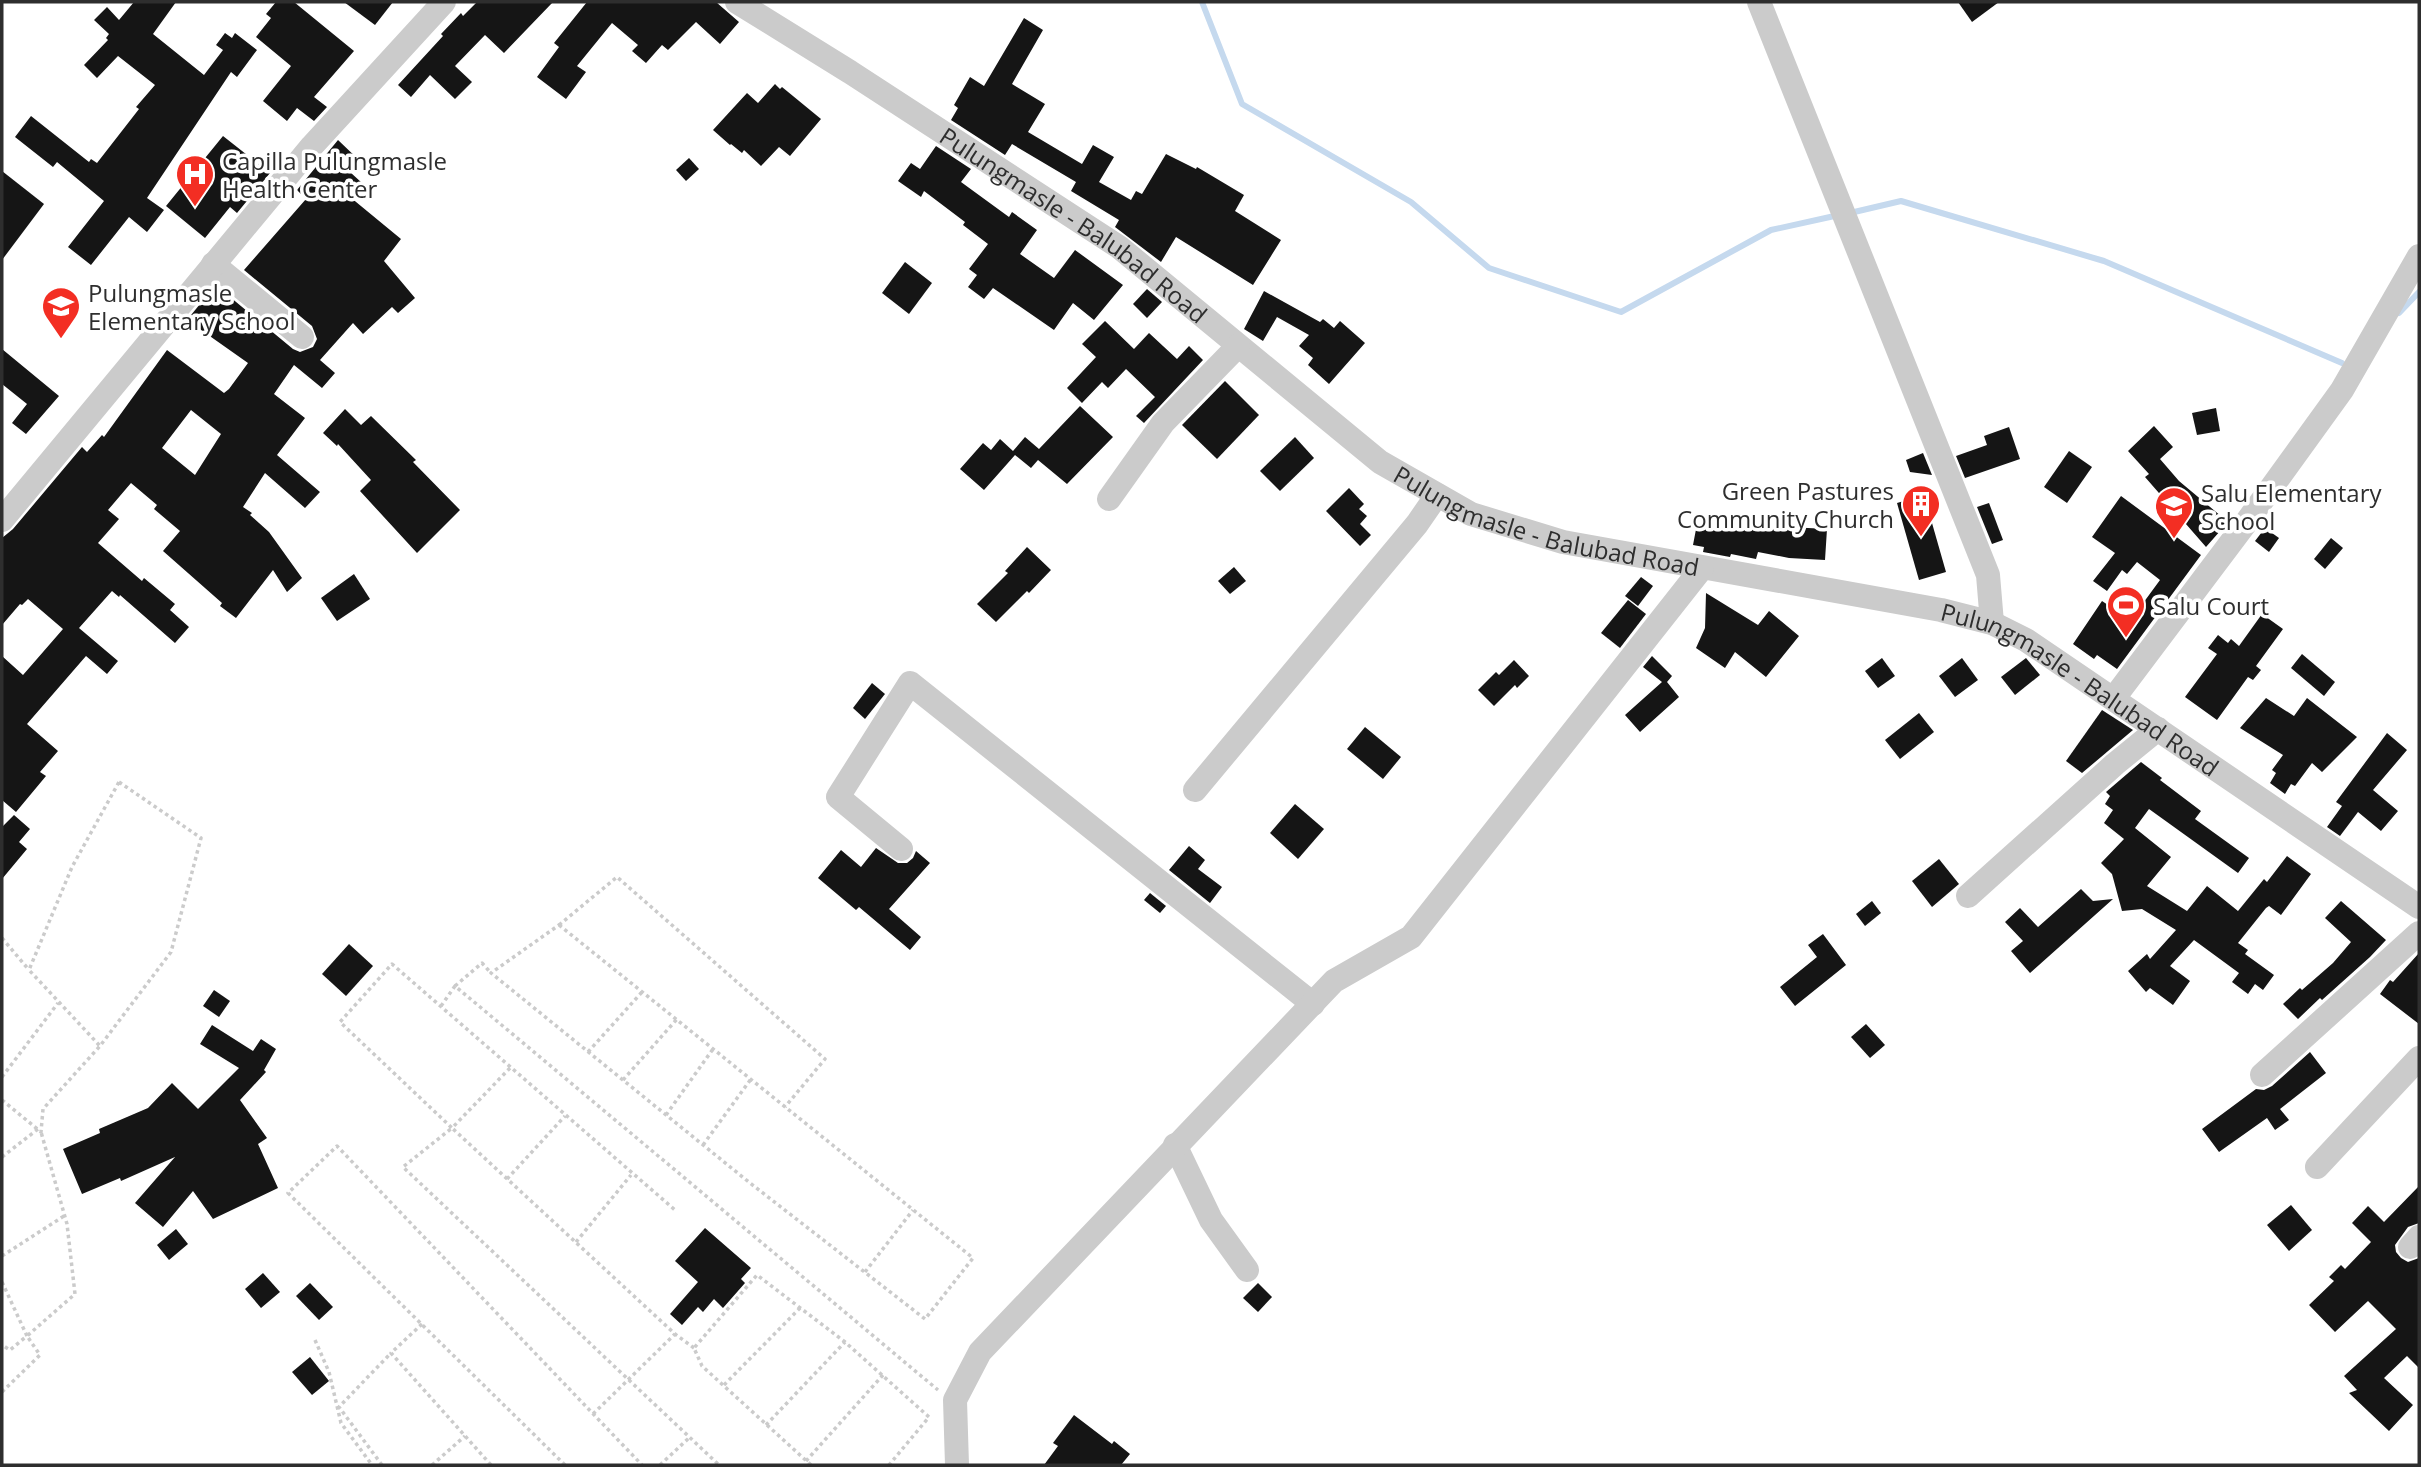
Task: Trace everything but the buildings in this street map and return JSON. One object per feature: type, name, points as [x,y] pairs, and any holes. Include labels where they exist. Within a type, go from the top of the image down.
[{"type":"street","points":[[2,520],[312,146],[444,2]]},
{"type":"street","name":"Pulungmasle - Balubad Road","points":[[737,2],[1119,247],[1380,462],[1471,514],[1563,542],[1941,610],[1992,623],[2026,640],[2114,698],[2419,906]]},
{"type":"street","points":[[1759,2],[1988,575],[1992,623]]},
{"type":"street","points":[[2114,698],[2342,390],[2419,256]]},
{"type":"street","points":[[213,264],[302,337]]},
{"type":"street","points":[[1109,499],[1163,423],[1238,346]]},
{"type":"street","points":[[1195,790],[1417,524],[1437,495]]},
{"type":"street","points":[[957,1465],[954,1400],[981,1352],[1175,1145],[1334,981],[1411,937],[1702,568]]},
{"type":"street","points":[[901,849],[838,797],[910,683],[1313,1004]]},
{"type":"street","points":[[1968,896],[2158,729]]},
{"type":"street","points":[[2262,1075],[2419,933]]},
{"type":"street","points":[[2317,1167],[2419,1058]]},
{"type":"street","points":[[1175,1145],[1210,1220],[1247,1270]]},
{"type":"path","points":[[2,1345],[10,1350],[75,1294],[64,1216],[39,1131],[43,1109],[100,1046],[171,952],[201,838],[119,782],[72,867],[29,970]]},
{"type":"path","points":[[491,973],[559,925],[617,877],[825,1059],[785,1107]]},
{"type":"path","points":[[440,1007],[455,986],[482,964],[666,1115],[925,1319],[973,1258],[559,925]]},
{"type":"path","points":[[2,938],[58,1003],[100,1046]]},
{"type":"path","points":[[675,1210],[631,1175],[392,964],[340,1022],[675,1334],[694,1348],[702,1366],[811,1465]]},
{"type":"path","points":[[455,986],[944,1396],[954,1400]]},
{"type":"path","points":[[588,1052],[642,992]]},
{"type":"path","points":[[2,1077],[58,1003]]},
{"type":"path","points":[[623,1080],[677,1019]]},
{"type":"path","points":[[666,1115],[713,1049]]},
{"type":"path","points":[[510,1068],[452,1128],[403,1167],[719,1465]]},
{"type":"path","points":[[703,1144],[751,1079]]},
{"type":"path","points":[[2,1100],[39,1131]]},
{"type":"path","points":[[507,1179],[565,1116]]},
{"type":"path","points":[[2,1157],[39,1131]]},
{"type":"path","points":[[565,1465],[288,1193],[337,1146],[642,1465]]},
{"type":"path","points":[[576,1242],[631,1175]]},
{"type":"path","points":[[865,1272],[913,1210]]},
{"type":"path","points":[[2,1256],[64,1216]]},
{"type":"path","points":[[694,1348],[757,1275],[845,1342],[929,1417],[889,1465]]},
{"type":"path","points":[[2,1282],[27,1336],[40,1355],[2,1392]]},
{"type":"path","points":[[724,1385],[801,1307]]},
{"type":"path","points":[[339,1407],[422,1324]]},
{"type":"path","points":[[593,1414],[675,1334]]},
{"type":"path","points":[[315,1340],[329,1371],[341,1423],[372,1465]]},
{"type":"path","points":[[766,1425],[845,1342]]},
{"type":"path","points":[[391,1353],[491,1465]]},
{"type":"path","points":[[806,1461],[883,1375]]},
{"type":"path","points":[[339,1407],[382,1465]]},
{"type":"path","points":[[432,1465],[465,1436]]},
{"type":"path","points":[[660,1465],[690,1437]]},
{"type":"waterway","points":[[1202,2],[1242,104],[1411,202],[1489,268],[1621,312],[1771,230],[1839,215]]},
{"type":"waterway","points":[[1850,213],[1901,201],[2104,261],[2342,363]]},
{"type":"waterway","points":[[2399,313],[2419,292]]},
{"type":"place","name":"Capilla Pulungmasle Health Center","points":[[195,208]]},
{"type":"place","name":"Pulungmasle Elementary School","points":[[61,340]]},
{"type":"place","name":"Green Pastures Community Church","points":[[1921,538]]},
{"type":"place","name":"Salu Elementary School","points":[[2174,540]]},
{"type":"place","name":"Salu Court","points":[[2126,639]]}]
